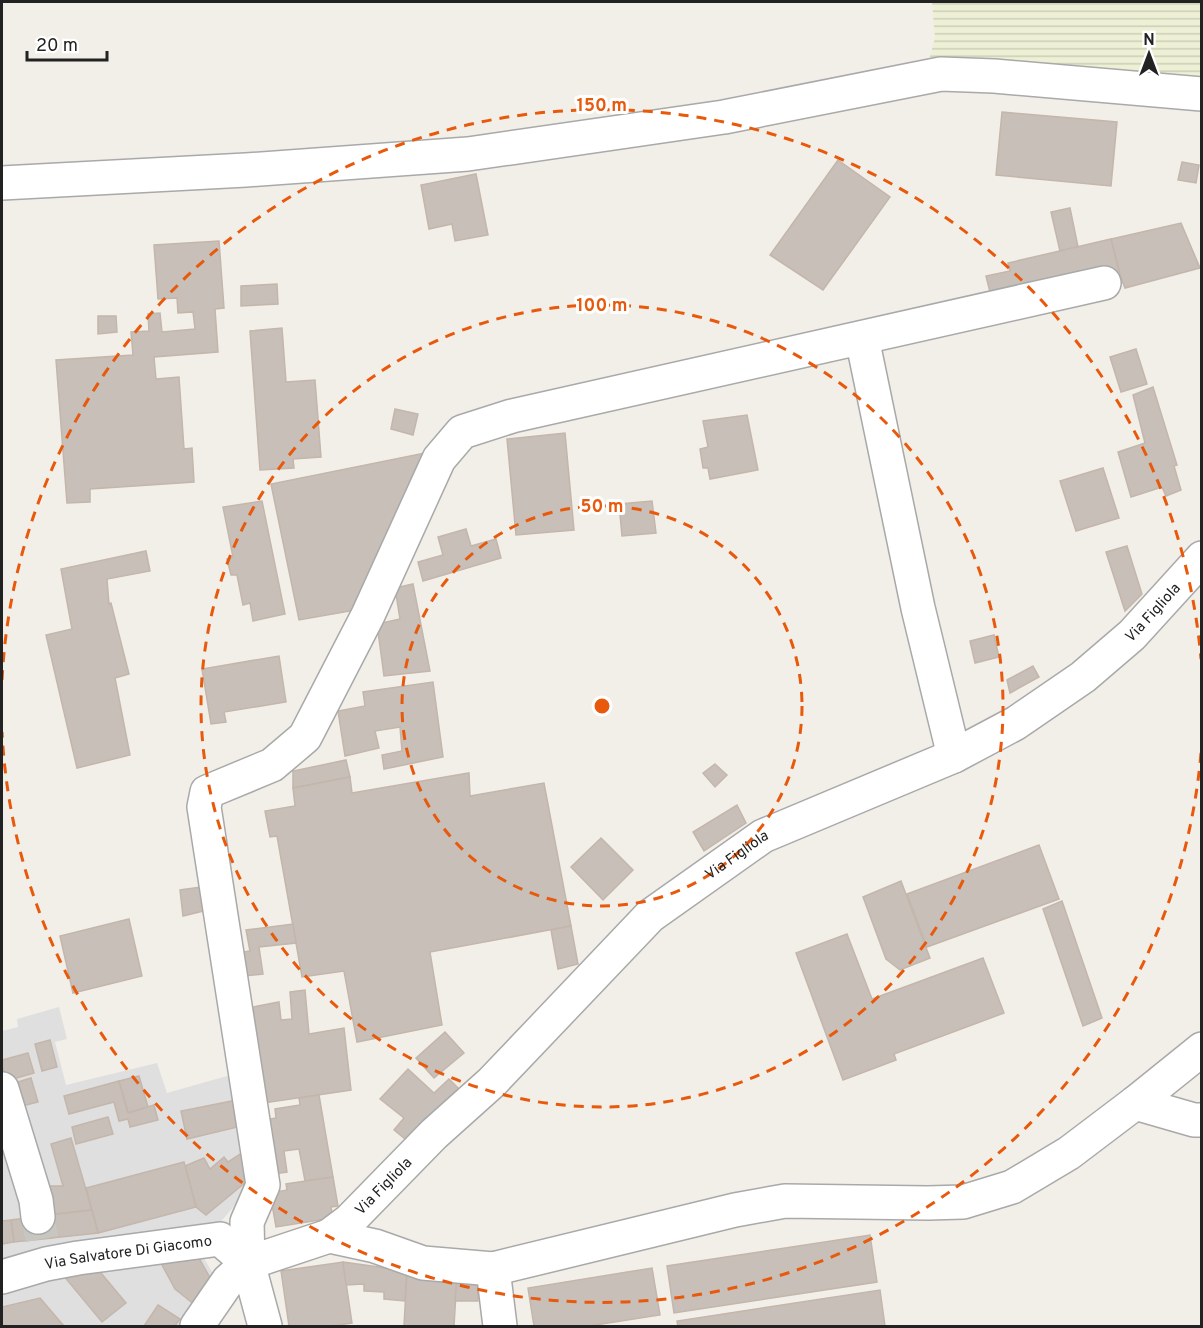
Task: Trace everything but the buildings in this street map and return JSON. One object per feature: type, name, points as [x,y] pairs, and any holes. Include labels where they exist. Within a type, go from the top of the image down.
[{"type":"street","points":[[2,183],[246,170],[468,154],[724,117],[941,74],[994,76],[1202,94]]},
{"type":"street","points":[[265,1326],[248,1263],[247,1222],[263,1185],[204,807],[207,792],[272,765],[305,737],[368,615],[438,459],[462,432],[512,416],[1104,284]]},
{"type":"street","points":[[862,338],[918,608],[954,756]]},
{"type":"street","name":"Via Figliola","points":[[329,1236],[349,1221],[434,1134],[492,1082],[650,916],[763,836],[954,756],[1016,723],[1083,677],[1132,636],[1202,558]]},
{"type":"street","points":[[197,1326],[228,1281],[248,1263],[329,1236],[375,1246],[423,1263],[493,1269],[735,1210],[785,1201],[963,1202],[1012,1187],[1068,1153],[1136,1103],[1202,1049]]},
{"type":"street","points":[[2,1089],[36,1200],[42,1240]]},
{"type":"street","points":[[1136,1103],[1194,1120],[1202,1120]]},
{"type":"street","name":"Via Salvatore Di Giacomo","points":[[2,1277],[42,1240],[78,1258],[220,1239],[248,1263]]},
{"type":"street","points":[[493,1269],[500,1326]]},
{"type":"shaded area","points":[[59,1007],[67,1039],[55,1042],[66,1085],[157,1063],[167,1093],[234,1074],[255,1182],[198,1248],[219,1284],[181,1326],[2,1326],[2,1031],[18,1027],[17,1019]]},
{"type":"green space","points":[[932,2],[1201,2],[1201,85],[929,60],[935,38]]},
{"type":"tunnel","points":[[38,1217],[42,1239]]}]
